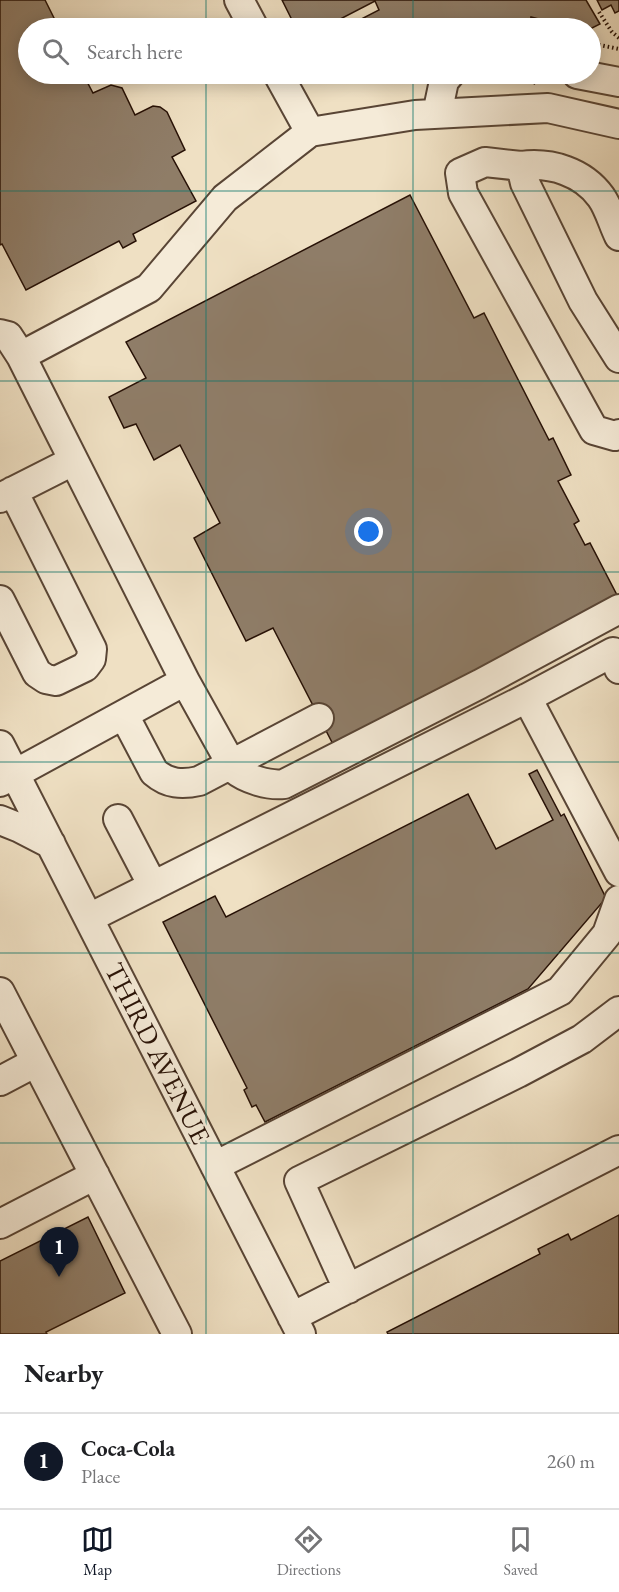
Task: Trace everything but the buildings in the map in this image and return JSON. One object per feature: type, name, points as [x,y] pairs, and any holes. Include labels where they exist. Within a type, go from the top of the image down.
[{"type":"street","points":[[238,0],[248,18]]},
{"type":"street","points":[[601,79],[619,82]]},
{"type":"street","points":[[284,84],[310,132]]},
{"type":"street","points":[[437,114],[443,84]]},
{"type":"street","points":[[21,357],[149,288],[225,198],[310,132],[415,115],[548,108],[619,124]]},
{"type":"street","points":[[619,236],[601,197],[574,173],[537,164],[521,166],[485,162],[460,173],[463,193],[594,430],[615,436],[619,434]]},
{"type":"street","points":[[521,166],[525,183],[583,301],[619,358]]},
{"type":"street","points":[[0,334],[8,336],[21,357],[185,681],[231,765],[238,772],[267,783],[279,785],[289,783],[619,609]]},
{"type":"street","points":[[0,600],[37,673],[46,679],[56,681],[85,667],[91,659],[92,649],[7,495],[73,461]]},
{"type":"street","points":[[89,918],[527,698],[613,652],[619,669]]},
{"type":"street","points":[[7,777],[185,681]]},
{"type":"street","points":[[527,698],[619,872]]},
{"type":"street","points":[[124,715],[149,765],[161,778],[169,782],[189,783],[231,765],[319,718]]},
{"type":"street","name":"THIRD AVENUE","points":[[0,745],[7,777],[51,844],[296,1326]]},
{"type":"street","points":[[118,819],[153,886]]},
{"type":"street","points":[[0,820],[51,844]]},
{"type":"street","points":[[215,1166],[560,991],[607,934],[619,900]]},
{"type":"street","points":[[0,992],[177,1334]]},
{"type":"street","points":[[348,1289],[299,1181],[582,1039],[619,1011]]},
{"type":"street","points":[[0,1081],[36,1062]]},
{"type":"street","points":[[296,1326],[348,1289],[619,1150]]},
{"type":"street","points":[[0,1224],[95,1175]]},
{"type":"path","points":[[599,12],[612,32],[619,38]]},
{"type":"path","points":[[601,45],[619,49]]},
{"type":"place","name":"Coca-Cola","points":[[59,1277]]}]
